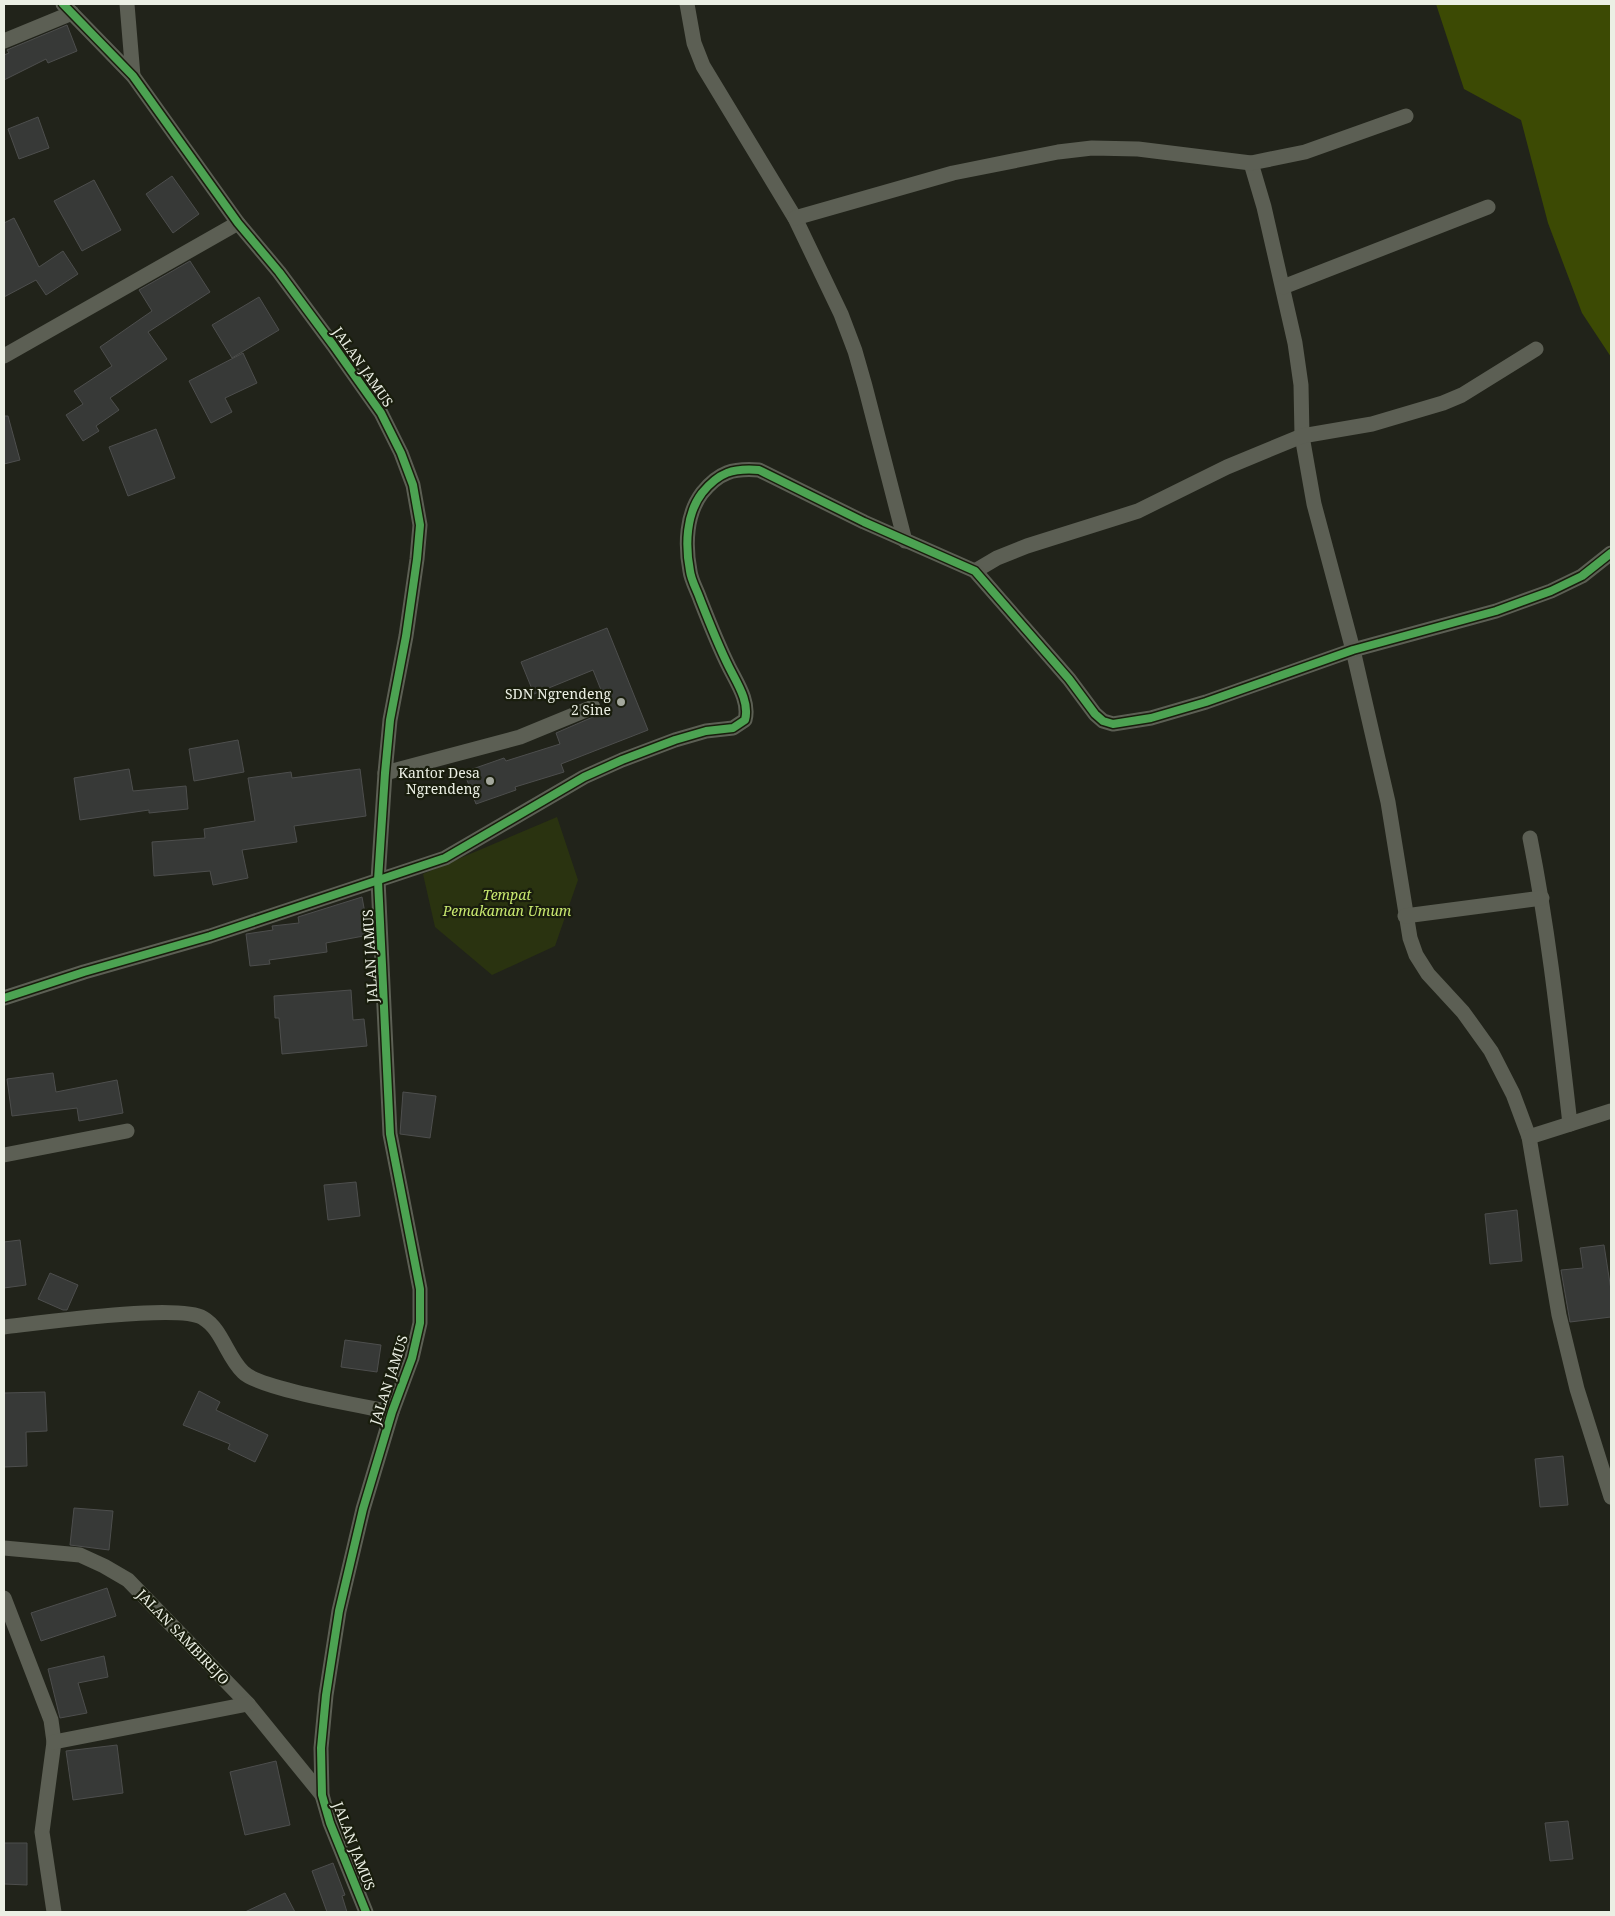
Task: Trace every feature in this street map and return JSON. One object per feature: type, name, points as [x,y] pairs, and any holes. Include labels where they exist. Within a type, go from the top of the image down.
[{"type":"street","points":[[127,4],[132,76]]},
{"type":"street","points":[[687,4],[694,42],[704,66],[795,218],[842,314],[855,351],[905,541]]},
{"type":"street","points":[[4,41],[67,8]]},
{"type":"street","name":"JALAN JAMUS","points":[[67,8],[132,76],[238,223],[279,272],[381,413],[401,453],[413,485],[420,525],[417,558],[390,720],[378,880],[390,1134],[420,1289],[420,1323],[414,1350],[392,1412],[363,1509],[339,1611],[326,1695],[321,1748],[322,1795],[330,1823],[366,1912]]},
{"type":"street","points":[[795,218],[953,173],[1058,152],[1092,148],[1138,149],[1251,163],[1305,152],[1406,116]]},
{"type":"street","points":[[1251,163],[1264,207],[1295,344],[1301,385],[1302,436],[1314,504],[1353,650],[1388,802],[1410,938],[1416,956],[1428,974],[1463,1012],[1491,1051],[1513,1094],[1529,1137],[1559,1315],[1577,1389],[1611,1496]]},
{"type":"street","points":[[1283,287],[1488,207]]},
{"type":"street","points":[[4,356],[238,223]]},
{"type":"street","points":[[975,571],[997,558],[1027,546],[1138,511],[1227,467],[1302,436],[1372,424],[1443,403],[1462,395],[1536,349]]},
{"type":"street","points":[[4,998],[84,972],[210,936],[445,858],[584,777],[675,740],[706,731],[733,728],[745,720],[747,712],[742,693],[719,646],[690,572],[688,551],[689,522],[699,498],[710,483],[722,474],[740,468],[759,470],[905,541],[975,571],[1069,679],[1095,714],[1109,724],[1123,724],[1151,718],[1206,702],[1353,650],[1496,611],[1551,591],[1582,576],[1611,552]]},
{"type":"street","points":[[385,773],[520,737],[593,707]]},
{"type":"street","points":[[1530,838],[1542,898],[1553,970],[1570,1124]]},
{"type":"street","points":[[1405,916],[1542,898]]},
{"type":"street","points":[[1529,1137],[1611,1111]]},
{"type":"street","points":[[4,1155],[127,1131]]},
{"type":"street","points":[[4,1327],[156,1312],[184,1312],[202,1317],[214,1329],[232,1360],[244,1374],[264,1384],[392,1412]]},
{"type":"street","name":"JALAN SAMBIREJO","points":[[4,1548],[80,1555],[128,1580],[248,1704],[322,1795]]},
{"type":"street","points":[[4,1598],[51,1720],[54,1742],[42,1832],[54,1912]]},
{"type":"street","points":[[54,1742],[248,1704]]},
{"type":"green space","points":[[1436,4],[1611,4],[1611,357],[1582,313],[1548,223],[1521,120],[1464,89]]},
{"type":"green space","name":"Tempat Pemakaman Umum","points":[[557,817],[578,880],[555,946],[492,975],[435,927],[423,874]]},
{"type":"building","points":[[67,25],[77,51],[48,63],[46,59],[4,80],[4,55],[9,53],[7,50]]},
{"type":"building","points":[[38,117],[49,148],[19,159],[8,129]]},
{"type":"building","points":[[172,176],[199,214],[173,233],[146,194]]},
{"type":"building","points":[[94,180],[121,230],[82,251],[54,201]]},
{"type":"building","points":[[14,218],[39,267],[63,251],[78,274],[46,295],[36,280],[4,297],[4,223]]},
{"type":"building","points":[[190,261],[210,292],[148,332],[167,359],[110,398],[119,410],[96,426],[99,431],[83,441],[66,415],[83,404],[74,391],[112,366],[100,347],[152,311],[139,290]]},
{"type":"building","points":[[259,297],[279,330],[232,358],[212,325]]},
{"type":"building","points":[[243,353],[257,383],[225,398],[232,412],[211,423],[189,381]]},
{"type":"building","points":[[4,416],[8,416],[20,460],[4,464]]},
{"type":"building","points":[[156,429],[175,478],[128,496],[109,447]]},
{"type":"building","name":"SDN Ngrendeng 2 Sine","points":[[607,628],[648,730],[561,764],[564,772],[515,787],[516,790],[476,804],[464,772],[504,758],[506,761],[560,744],[556,733],[609,710],[593,670],[534,694],[521,662]]},
{"type":"building","points":[[238,740],[244,772],[194,781],[189,749]]},
{"type":"building","points":[[129,769],[133,791],[186,786],[188,809],[149,813],[149,810],[80,820],[74,778]]},
{"type":"building","points":[[360,769],[366,816],[294,826],[297,842],[242,850],[248,878],[213,885],[210,871],[154,876],[152,842],[205,838],[204,829],[255,821],[248,778],[291,772],[292,778]]},
{"type":"building","points":[[362,897],[369,935],[326,943],[327,952],[269,960],[270,964],[250,966],[246,934],[273,930],[272,926],[299,923],[298,917]]},
{"type":"building","points":[[351,990],[353,1020],[364,1019],[367,1046],[282,1054],[279,1018],[275,1018],[274,996]]},
{"type":"building","points":[[53,1073],[56,1092],[117,1080],[123,1113],[79,1121],[77,1108],[12,1116],[7,1079]]},
{"type":"building","points":[[403,1092],[436,1096],[430,1138],[400,1134]]},
{"type":"building","points":[[356,1182],[360,1216],[328,1220],[324,1185]]},
{"type":"building","points":[[1517,1210],[1522,1261],[1490,1264],[1485,1214]]},
{"type":"building","points":[[20,1240],[26,1285],[4,1288],[4,1242]]},
{"type":"building","points":[[1604,1245],[1611,1290],[1611,1317],[1570,1322],[1561,1270],[1583,1268],[1580,1248]]},
{"type":"building","points":[[50,1273],[78,1285],[67,1310],[38,1299]]},
{"type":"building","points":[[345,1340],[381,1345],[377,1372],[341,1367]]},
{"type":"building","points":[[199,1391],[220,1402],[216,1410],[268,1435],[255,1462],[228,1449],[230,1444],[183,1425]]},
{"type":"building","points":[[45,1392],[47,1431],[26,1432],[27,1466],[4,1467],[4,1393]]},
{"type":"building","points":[[1563,1456],[1568,1505],[1540,1507],[1535,1459]]},
{"type":"building","points":[[74,1508],[113,1511],[109,1550],[70,1545]]},
{"type":"building","points":[[107,1588],[116,1616],[41,1641],[31,1613]]},
{"type":"building","points":[[104,1656],[108,1677],[78,1683],[87,1713],[60,1718],[48,1669]]},
{"type":"building","points":[[117,1745],[123,1793],[73,1800],[66,1751]]},
{"type":"building","points":[[276,1761],[290,1825],[245,1835],[230,1772]]},
{"type":"building","points":[[1568,1821],[1573,1859],[1550,1861],[1545,1823]]},
{"type":"building","points":[[4,1843],[27,1843],[27,1885],[4,1884]]},
{"type":"building","points":[[333,1863],[345,1895],[342,1896],[347,1912],[327,1912],[312,1871]]},
{"type":"building","points":[[285,1893],[295,1912],[245,1912]]},
{"type":"cycle path","points":[[63,4],[133,76],[238,223],[279,272],[381,413],[401,453],[413,485],[420,525],[406,636],[390,720],[378,880],[390,1134],[420,1289],[420,1323],[412,1358],[392,1412],[363,1509],[339,1611],[326,1695],[321,1748],[322,1795],[330,1823],[366,1912]]},
{"type":"cycle path","points":[[4,998],[84,972],[210,936],[445,858],[584,777],[675,740],[706,731],[733,728],[745,720],[746,706],[739,686],[717,642],[693,581],[690,571],[687,540],[693,510],[702,493],[714,480],[734,471],[759,470],[864,522],[975,571],[1069,679],[1095,714],[1103,721],[1113,724],[1151,718],[1206,702],[1353,650],[1496,611],[1551,591],[1582,576],[1611,553]]},
{"type":"place","name":"SDN Ngrendeng 2 Sine","points":[[621,702]]},
{"type":"place","name":"Kantor Desa Ngrendeng","points":[[490,781]]}]
